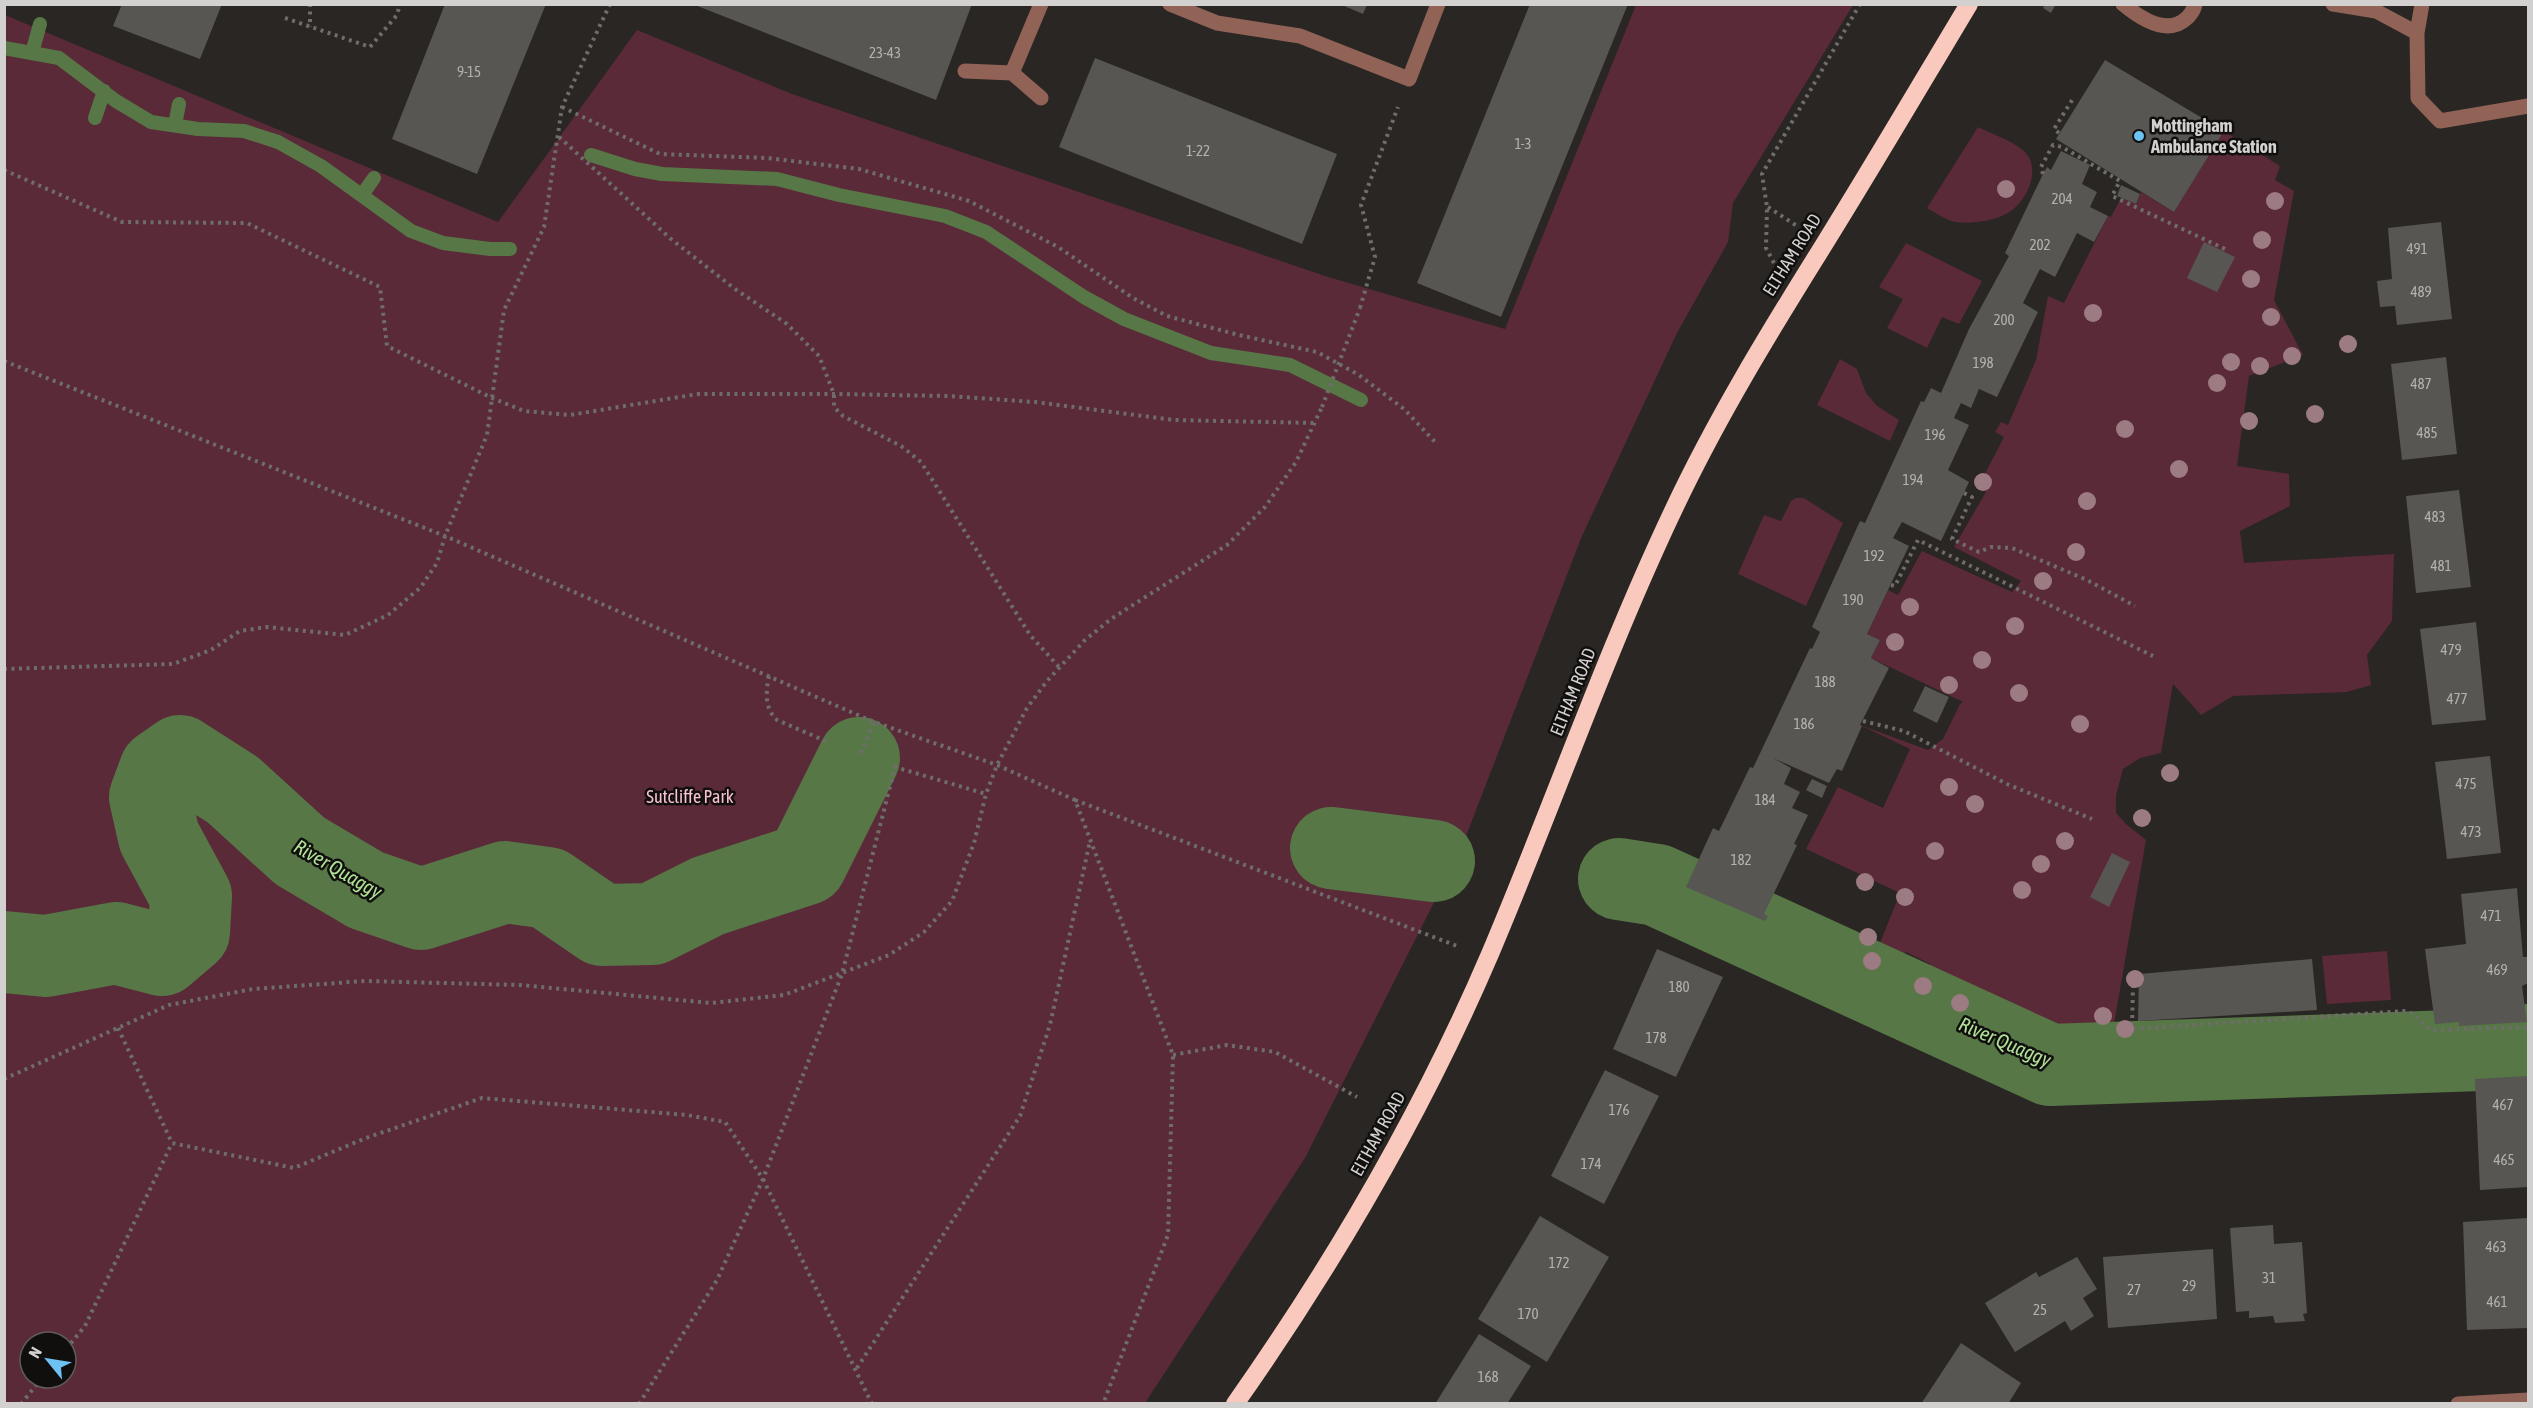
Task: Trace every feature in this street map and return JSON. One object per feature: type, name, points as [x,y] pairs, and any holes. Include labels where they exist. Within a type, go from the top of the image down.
[{"type":"highway","name":"ELTHAM ROAD","points":[[1235,1404],[1352,1225],[1423,1098],[1488,958],[1611,654],[1671,514],[1720,418],[1791,295],[1969,4]]},
{"type":"street","points":[[1012,73],[1041,4]]},
{"type":"street","points":[[1170,4],[1217,23],[1300,36],[1409,79],[1438,4]]},
{"type":"street","points":[[2123,4],[2148,21],[2172,26],[2182,22],[2193,12],[2195,4]]},
{"type":"street","points":[[2333,4],[2371,8],[2417,33]]},
{"type":"street","points":[[2422,4],[2417,33],[2418,98],[2440,122],[2529,106]]},
{"type":"street","points":[[964,71],[1012,73],[1041,98]]},
{"type":"street","points":[[2458,1404],[2529,1400]]},
{"type":"path","points":[[310,4],[310,27]]},
{"type":"path","points":[[285,18],[370,47],[397,15],[400,4]]},
{"type":"path","points":[[4,669],[173,664],[211,650],[240,631],[267,627],[345,635],[388,615],[421,587],[437,563],[445,536],[487,435],[504,310],[544,227],[562,107],[610,4]]},
{"type":"path","points":[[1791,295],[1766,248],[1767,207],[1762,174],[1860,4]]},
{"type":"path","points":[[4,1079],[169,1005],[253,988],[365,981],[520,985],[711,1003],[784,995],[889,956],[924,932],[952,901],[974,843],[986,794],[997,765],[1026,708],[1085,640],[1111,619],[1227,545],[1265,507],[1296,462],[1322,407],[1360,308],[1375,257],[1361,205],[1409,79]]},
{"type":"path","points":[[2059,133],[2054,129],[2074,97]]},
{"type":"path","points":[[562,107],[660,154],[767,158],[859,169],[969,201],[1058,247],[1133,298],[1167,316],[1317,352],[1359,375],[1404,409],[1437,444]]},
{"type":"path","points":[[558,137],[671,239],[735,289],[787,324],[819,356],[834,394],[834,407],[843,416],[901,446],[921,462],[1030,635],[1059,668]]},
{"type":"path","points":[[2043,174],[2040,167],[2053,145],[2062,147],[2120,181],[2112,196],[2225,249],[2224,252]]},
{"type":"path","points":[[4,170],[122,222],[247,224],[380,287],[387,346],[492,398],[524,411],[570,415],[698,394],[834,394],[959,397],[1035,402],[1174,420],[1314,423]]},
{"type":"path","points":[[1767,207],[1793,223]]},
{"type":"path","points":[[4,361],[445,536],[874,722],[997,765],[1075,800],[1488,958]]},
{"type":"path","points":[[1964,493],[1972,497],[1952,538],[1979,552],[1991,547],[2012,548],[2033,555],[2088,580],[2135,606]]},
{"type":"path","points":[[1891,585],[1895,586],[1918,540],[2153,656]]},
{"type":"path","points":[[769,676],[766,693],[770,714],[777,720],[828,742]]},
{"type":"path","points":[[1863,721],[1905,731],[2007,784],[2092,819]]},
{"type":"path","points":[[861,753],[874,722]]},
{"type":"path","points":[[639,1404],[717,1280],[763,1179],[842,974],[895,766],[986,794]]},
{"type":"path","points":[[1075,800],[1173,1055],[1168,1235],[1103,1404]]},
{"type":"path","points":[[857,1368],[1020,1116],[1050,1025],[1090,840]]},
{"type":"path","points":[[2133,985],[2132,1029],[2406,1011],[2411,1012],[2422,1025],[2434,1030],[2529,1026]]},
{"type":"path","points":[[118,1028],[172,1143]]},
{"type":"path","points":[[1173,1055],[1227,1046],[1275,1052],[1357,1097]]},
{"type":"path","points":[[172,1143],[294,1168],[366,1138],[482,1098],[687,1115],[725,1122],[763,1179],[857,1368],[872,1404]]},
{"type":"path","points":[[78,1334],[85,1326],[172,1143]]},
{"type":"path","points":[[21,1404],[32,1390]]},
{"type":"green space","name":"Sutcliffe Park","points":[[1636,5],[1853,5],[1733,203],[1728,242],[1677,333],[1582,536],[1461,849],[1305,1158],[1145,1403],[5,1403],[5,15],[498,222],[637,30],[792,94],[1325,276],[1505,329]]},
{"type":"green space","points":[[1978,127],[2024,151],[2030,158],[2032,167],[2030,186],[2020,202],[2006,214],[1969,223],[1953,221],[1927,208]]},
{"type":"green space","points":[[2224,131],[2280,166],[2275,180],[2294,191],[2274,300],[2303,355],[2249,376],[2237,466],[2289,474],[2290,506],[2240,531],[2244,563],[2394,554],[2392,621],[2367,655],[2371,685],[2347,692],[2233,696],[2201,715],[2173,684],[2161,753],[2140,758],[2123,769],[2116,795],[2116,813],[2146,840],[2110,1047],[2055,1050],[1793,933],[1796,928],[1922,982],[1930,964],[1906,952],[1902,957],[1878,948],[1900,893],[1806,849],[1838,787],[1883,808],[1910,749],[1860,725],[1928,750],[1943,739],[1963,702],[1871,658],[1880,640],[1867,634],[1888,590],[1898,595],[1922,551],[2012,592],[2021,581],[1954,547],[1986,492],[1978,487],[2004,437],[1995,432],[2001,422],[2008,425],[2036,360],[2048,296],[2064,303],[2108,216],[2111,217],[2121,198],[2136,204],[2141,192],[2174,212]]},
{"type":"green space","points":[[1906,243],[1982,281],[1959,324],[1942,317],[1927,348],[1887,328],[1903,299],[1879,287]]},
{"type":"green space","points":[[1840,359],[1857,369],[1866,393],[1877,406],[1899,420],[1890,441],[1817,405]]},
{"type":"green space","points":[[1804,498],[1843,523],[1806,606],[1738,574],[1764,515],[1781,521],[1791,501]]},
{"type":"green space","points":[[2387,951],[2391,1000],[2327,1004],[2322,956]]},
{"type":"building","points":[[122,4],[222,4],[200,59],[113,26]]},
{"type":"building","points":[[445,4],[546,4],[477,174],[392,139]]},
{"type":"building","points":[[695,4],[972,4],[936,100],[695,5]]},
{"type":"building","points":[[1530,4],[1628,4],[1501,317],[1417,283]]},
{"type":"building","points":[[2045,4],[2056,4],[2051,13],[2043,8]]},
{"type":"building","points":[[1342,5],[1367,5],[1363,14]]},
{"type":"building","points":[[1095,58],[1337,154],[1302,244],[1059,147]]},
{"type":"building","name":"Mottingham Ambulance Station","points":[[2105,60],[2224,131],[2174,212],[2056,139]]},
{"type":"building","points":[[2061,151],[2090,165],[2082,184],[2097,192],[2090,207],[2108,216],[2094,242],[2077,233],[2055,277],[2040,269],[2023,303],[2038,312],[1997,397],[1979,389],[1971,408],[1961,403],[1954,418],[1969,425],[1948,470],[1969,482],[1941,541],[1902,522],[1893,538],[1909,546],[1867,634],[1880,640],[1871,658],[1889,668],[1860,725],[1862,726],[1842,771],[1837,769],[1829,783],[1773,758],[1791,768],[1784,784],[1800,792],[1792,808],[1808,815],[1794,844],[1797,845],[1764,914],[1768,916],[1765,921],[1686,887],[1713,828],[1719,831],[1750,767],[1753,768],[1810,648],[1812,649],[1820,632],[1812,627],[1860,521],[1865,523],[1921,401],[1924,402],[1931,388],[1941,393],[1969,329],[2009,256],[2005,253],[2043,174],[2047,167],[2051,170]]},
{"type":"building","points":[[2121,185],[2140,194],[2136,204],[2117,196]]},
{"type":"building","points":[[2441,222],[2452,319],[2397,325],[2395,306],[2380,307],[2377,281],[2392,279],[2388,228]]},
{"type":"building","points":[[2204,242],[2235,257],[2217,292],[2187,278]]},
{"type":"building","points":[[2446,357],[2457,454],[2402,460],[2391,364]]},
{"type":"building","points":[[2459,490],[2471,587],[2416,593],[2406,496]]},
{"type":"building","points":[[2476,622],[2486,720],[2432,725],[2420,629]]},
{"type":"building","points":[[1925,686],[1949,697],[1937,723],[1913,711]]},
{"type":"building","points":[[2490,756],[2501,853],[2447,859],[2435,762]]},
{"type":"building","points":[[1812,779],[1827,786],[1822,798],[1806,790]]},
{"type":"building","points":[[2112,853],[2130,862],[2109,907],[2090,897]]},
{"type":"building","points":[[2517,888],[2523,957],[2527,957],[2528,968],[2528,983],[2522,986],[2527,1022],[2459,1026],[2459,1022],[2435,1024],[2425,949],[2466,944],[2461,894]]},
{"type":"building","points":[[1657,949],[1723,977],[1676,1077],[1613,1049]]},
{"type":"building","points":[[2312,959],[2317,1010],[2138,1021],[2139,974]]},
{"type":"building","points":[[1605,1070],[1659,1096],[1604,1204],[1551,1176]]},
{"type":"building","points":[[2528,1076],[2528,1187],[2480,1190],[2475,1079]]},
{"type":"building","points":[[1540,1216],[1609,1257],[1547,1362],[1478,1319]]},
{"type":"building","points":[[2528,1218],[2528,1328],[2467,1330],[2463,1222]]},
{"type":"building","points":[[2273,1225],[2274,1244],[2302,1242],[2307,1313],[2303,1314],[2305,1321],[2275,1323],[2273,1316],[2249,1318],[2249,1311],[2236,1312],[2230,1228]]},
{"type":"building","points":[[2213,1249],[2217,1319],[2108,1328],[2103,1257]]},
{"type":"building","points":[[2077,1257],[2097,1289],[2083,1298],[2094,1316],[2071,1331],[2065,1321],[2015,1352],[1985,1303],[2036,1272],[2039,1277]]},
{"type":"building","points":[[1479,1334],[1531,1366],[1507,1404],[1435,1404]]},
{"type":"building","points":[[1961,1343],[2021,1383],[2008,1404],[1921,1404]]},
{"type":"waterway","points":[[32,53],[40,24]]},
{"type":"waterway","points":[[4,48],[59,58],[116,101],[151,122],[198,129],[244,131],[278,142],[321,166],[411,231],[443,243],[510,249]]},
{"type":"waterway","points":[[95,118],[104,91]]},
{"type":"waterway","points":[[175,125],[179,104]]},
{"type":"waterway","points":[[591,155],[635,169],[662,174],[777,179],[839,195],[945,216],[986,232],[1084,297],[1124,319],[1211,353],[1290,365],[1361,400]]},
{"type":"waterway","points":[[362,195],[374,178]]},
{"type":"waterway","name":"River Quaggy","points":[[4,952],[46,956],[116,943],[162,955],[189,932],[191,896],[159,837],[150,797],[160,770],[180,756],[233,790],[300,851],[366,890],[421,909],[505,882],[548,888],[602,925],[652,924],[708,896],[806,864],[859,758]]},
{"type":"waterway","name":"River Quaggy","points":[[1331,848],[1434,861]]},
{"type":"waterway","name":"River Quaggy","points":[[1619,879],[1657,885],[2050,1065],[2480,1050],[2528,1045]]},
{"type":"place","name":"Mottingham Ambulance Station","points":[[2139,136]]}]
